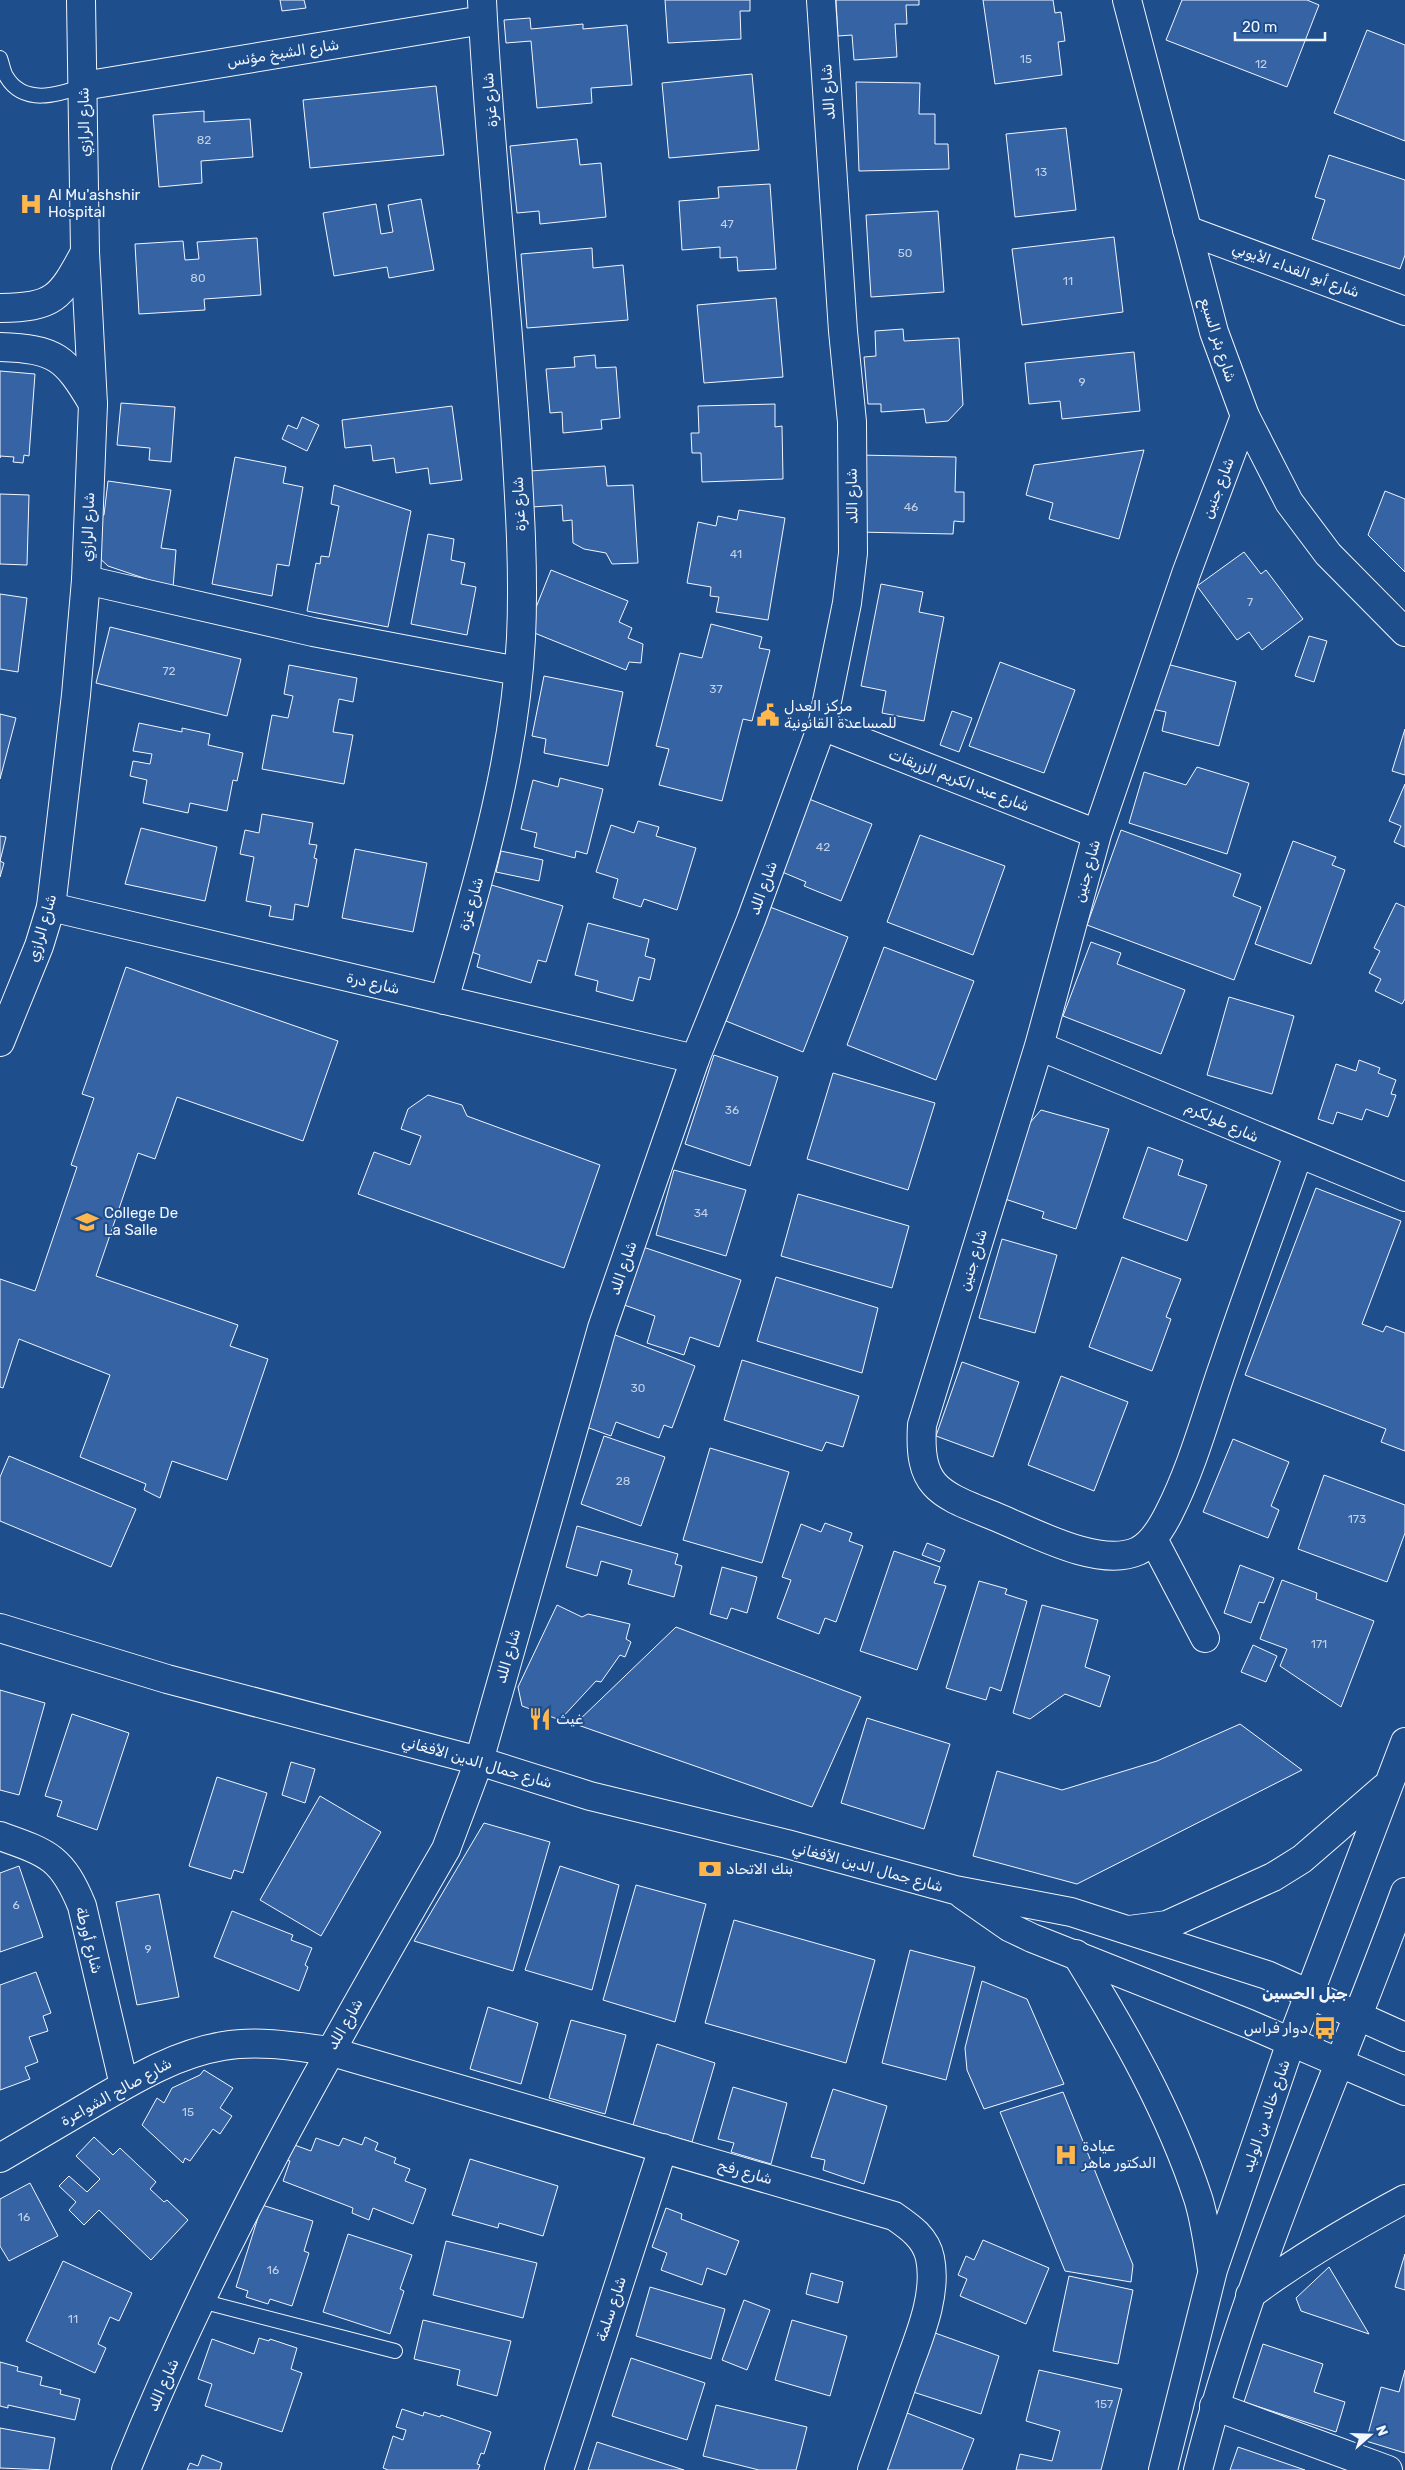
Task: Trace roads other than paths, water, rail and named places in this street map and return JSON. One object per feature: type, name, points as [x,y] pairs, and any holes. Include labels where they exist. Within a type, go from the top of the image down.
[{"type":"street","name":"شارع الرازي","points":[[0,1042],[39,946],[51,907],[76,695],[86,580],[93,404],[85,252],[82,0]]},
{"type":"street","name":"شارع اللد","points":[[126,2470],[230,2238],[329,2051],[446,1849],[479,1761],[602,1328],[695,1059],[751,920],[822,726],[847,603],[853,553],[852,422],[821,0]]},
{"type":"street","name":"شارع بئر السبع","points":[[1128,0],[1214,332],[1245,416],[1289,502],[1311,532],[1328,554],[1405,632]]},
{"type":"street","name":"شارع الشيخ مؤنس","points":[[83,86],[483,10]]},
{"type":"street","name":"شارع غزة","points":[[444,1000],[484,858],[506,757],[518,671],[522,595],[518,480],[483,10]]},
{"type":"street","name":"شارع أبو الفداء الأيوبي","points":[[1187,230],[1405,310]]},
{"type":"street","points":[[0,308],[36,306],[50,301],[70,281],[85,252]]},
{"type":"street","points":[[0,347],[23,348],[51,354],[65,363],[93,404]]},
{"type":"street","name":"شارع جنين","points":[[1245,416],[1186,574],[1097,834],[1039,1046],[922,1425],[920,1449],[925,1471],[936,1488],[964,1504],[1095,1555],[1119,1555],[1138,1551],[1153,1539],[1168,1514],[1191,1458],[1298,1155]]},
{"type":"street","points":[[86,580],[314,632],[518,671]]},
{"type":"street","name":"شارع عبد الكريم الزريقات","points":[[822,726],[1097,834]]},
{"type":"street","name":"شارع درة","points":[[51,907],[695,1059]]},
{"type":"street","name":"شارع طولكرم","points":[[1039,1046],[1175,1101],[1298,1155],[1405,1197]]},
{"type":"street","points":[[1153,1539],[1205,1638]]},
{"type":"street","name":"شارع جمال الدين الأفغاني","points":[[0,1628],[167,1679],[479,1761],[590,1796],[787,1844],[955,1890],[1071,1912],[1267,1975],[1405,2037]]},
{"type":"street","name":"شارع خالد بن الوليد","points":[[1163,2470],[1213,2270],[1291,2042],[1405,1742]]},
{"type":"street","points":[[1129,1930],[1167,1925],[1273,1877],[1316,1848],[1387,1786]]},
{"type":"street","name":"شارع أورطة","points":[[0,1836],[53,1858],[72,1883],[82,1906],[124,2085]]},
{"type":"street","name":"شارع جمال الدين الأفغاني","points":[[955,1890],[1009,1927],[1291,2042],[1405,2091]]},
{"type":"street","points":[[1198,2470],[1214,2406],[1250,2295],[1341,2063],[1405,1892]]},
{"type":"street","points":[[1076,1954],[1121,2028],[1163,2108],[1198,2199],[1213,2270]]},
{"type":"street","name":"شارع صالح الشواعرة","points":[[0,2158],[124,2085],[172,2060],[224,2046],[277,2044],[329,2051]]},
{"type":"street","name":"شارع رفح","points":[[329,2051],[894,2216],[914,2229],[924,2243],[930,2258],[930,2296],[922,2328],[872,2470]]},
{"type":"street","name":"شارع سلمة","points":[[559,2470],[663,2148]]},
{"type":"street","points":[[1250,2295],[1290,2265],[1326,2242],[1405,2199]]},
{"type":"street","points":[[1214,2406],[1388,2470]]},
{"type":"lane","points":[[0,58],[6,76],[18,88],[39,97],[52,96],[83,86]]},
{"type":"lane","points":[[201,2301],[395,2351]]},
{"type":"place","name":"Al Mu'ashshir Hospital","points":[[31,204]]},
{"type":"place","name":"مركز العدل للمساعدة القانونية","points":[[768,715]]},
{"type":"place","name":"College De La Salle","points":[[87,1222]]},
{"type":"place","name":"غيث","points":[[540,1719]]},
{"type":"place","name":"بنك الاتحاد","points":[[710,1869]]},
{"type":"place","name":"دوار فراس","points":[[1325,2028]]},
{"type":"place","name":"عيادة الدكتور ماهر","points":[[1066,2155]]},
{"type":"district","name":"جبل الحسين","points":[[1305,1993]]}]
